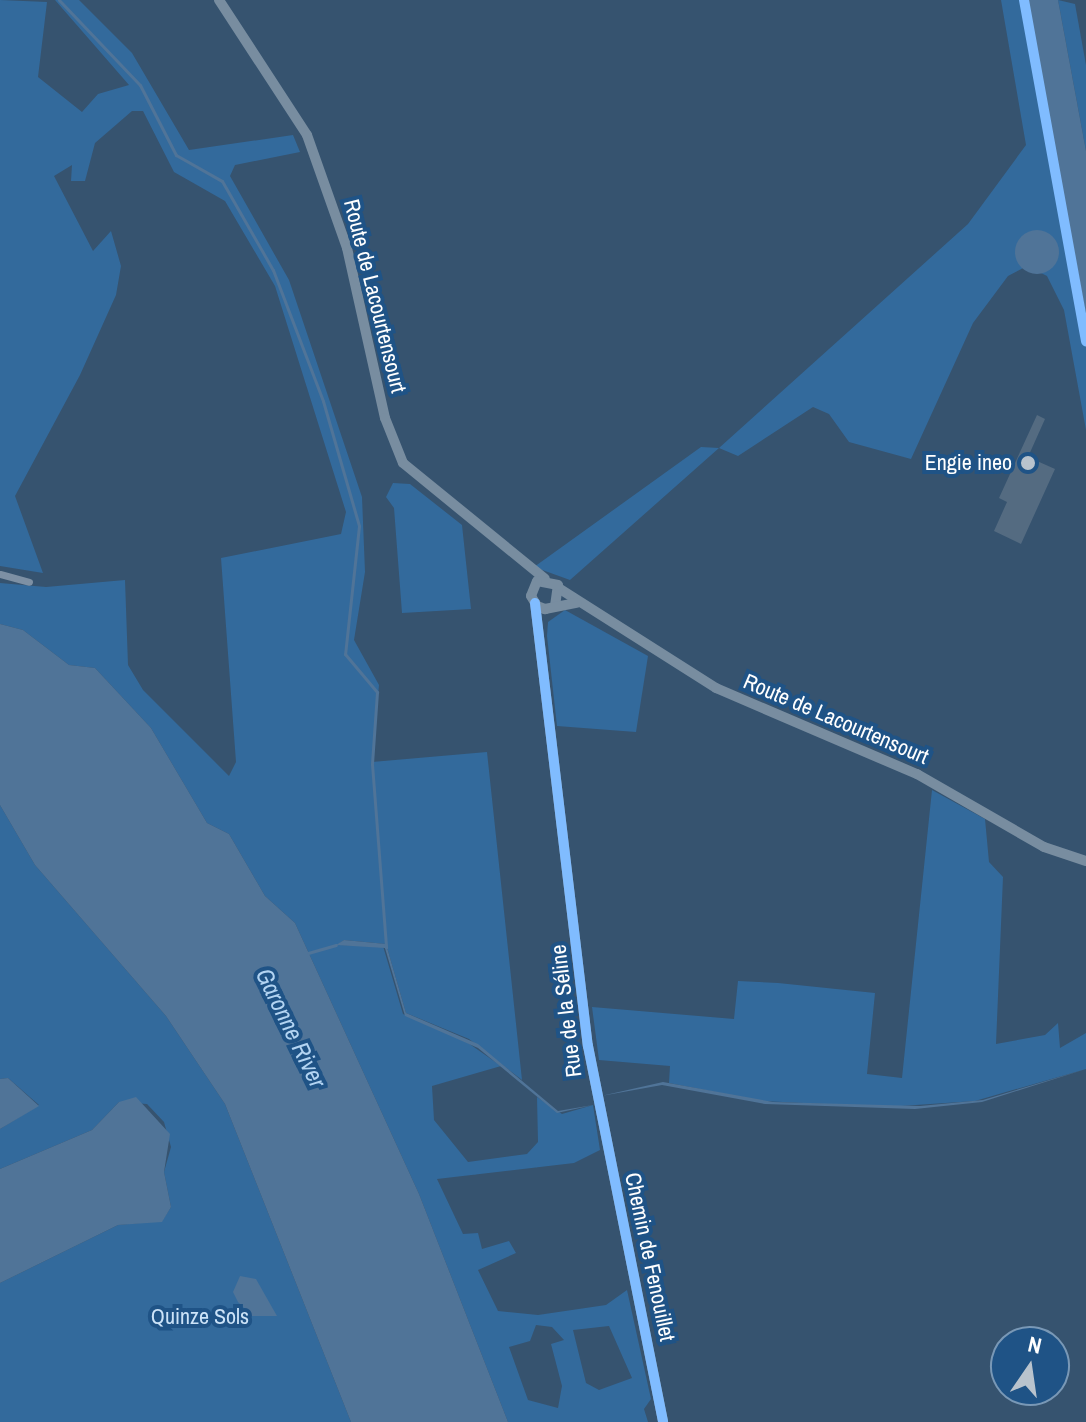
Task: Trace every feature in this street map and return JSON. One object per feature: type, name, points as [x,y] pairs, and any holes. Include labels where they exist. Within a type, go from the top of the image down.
[{"type":"main road","name":"Route de Lacourtensourt","points":[[219,0],[307,135],[347,248],[385,418],[403,463],[528,571],[742,702],[917,774],[1044,847],[1086,861]]},
{"type":"main road","points":[[528,571],[535,603],[554,606],[576,603]]},
{"type":"main road","points":[[531,591],[545,579]]},
{"type":"main road","points":[[542,622],[554,606],[560,589]]},
{"type":"main road","name":"Rue de la Séline","points":[[535,603],[542,622],[597,1100]]},
{"type":"main road","name":"Chemin de Fenouillet","points":[[597,1100],[663,1422]]},
{"type":"street","points":[[0,574],[29,582]]},
{"type":"green space","points":[[0,0],[47,2],[38,77],[82,112],[98,94],[129,85],[55,0],[79,0],[132,53],[189,150],[293,135],[300,152],[235,165],[230,176],[289,280],[362,497],[365,572],[354,640],[379,685],[372,762],[487,752],[522,1080],[469,1039],[406,1013],[386,944],[344,940],[337,945],[383,946],[403,1014],[461,1038],[501,1066],[432,1086],[434,1120],[468,1162],[527,1154],[538,1142],[537,1097],[562,1114],[593,1105],[600,1150],[574,1163],[437,1179],[463,1234],[478,1233],[482,1249],[509,1241],[516,1253],[478,1270],[498,1311],[538,1315],[606,1305],[627,1290],[651,1399],[644,1409],[648,1422],[508,1422],[419,1194],[295,923],[265,896],[229,834],[207,823],[151,728],[95,668],[69,665],[23,630],[0,624],[0,583],[46,587],[125,580],[128,665],[143,690],[229,776],[236,762],[221,558],[341,534],[346,512],[275,286],[225,201],[174,172],[143,111],[132,111],[95,143],[85,181],[71,181],[72,165],[54,176],[93,251],[111,231],[121,266],[116,295],[80,375],[15,496],[43,573],[0,566]],"holes":[[[536,1325],[552,1327],[564,1340],[551,1344],[562,1386],[558,1408],[528,1400],[509,1347],[530,1341]],[[609,1326],[632,1378],[599,1390],[586,1383],[573,1330]]]},
{"type":"green space","points":[[1001,0],[1027,0],[1086,315],[1086,430],[1064,310],[1047,276],[1027,266],[1008,276],[973,323],[911,459],[849,442],[829,414],[813,407],[738,456],[719,448],[968,224],[1026,145]]},
{"type":"green space","points":[[1058,0],[1075,4],[1086,65],[1086,151]]},
{"type":"green space","points":[[701,447],[719,448],[570,580],[534,567]]},
{"type":"green space","points":[[393,483],[410,484],[462,525],[471,609],[402,613],[394,508],[386,497]]},
{"type":"green space","points":[[565,610],[648,656],[636,732],[557,726],[547,636],[548,622]]},
{"type":"green space","points":[[932,790],[985,819],[989,862],[1003,877],[996,1044],[1045,1035],[1058,1023],[1060,1048],[1086,1033],[1086,1069],[975,1101],[886,1107],[762,1101],[669,1083],[670,1066],[599,1060],[592,1007],[734,1019],[738,981],[778,983],[875,993],[867,1074],[902,1078]]},
{"type":"green space","name":"Quinze Sols","points":[[0,805],[35,865],[166,1016],[225,1104],[351,1422],[0,1422],[0,1283],[118,1225],[162,1221],[171,1207],[164,1172],[171,1147],[164,1122],[147,1104],[119,1102],[92,1130],[0,1169],[0,1129],[39,1105],[8,1078],[0,1079]]},
{"type":"water","points":[[1027,0],[1058,0],[1086,151],[1086,315]]},
{"type":"water","points":[[1037,230],[1053,236],[1059,252],[1053,268],[1037,274],[1021,268],[1015,252],[1021,236]]},
{"type":"water","name":"Garonne River","points":[[0,624],[23,630],[69,665],[95,668],[151,728],[207,823],[229,834],[265,896],[295,923],[419,1194],[508,1422],[351,1422],[225,1104],[166,1016],[35,865],[0,805]]},
{"type":"water","points":[[344,940],[386,944],[406,1013],[478,1044],[558,1111],[593,1105],[557,1113],[478,1048],[405,1016],[385,948],[336,945]]},
{"type":"water","points":[[1086,1069],[982,1102],[915,1109],[765,1104],[662,1085],[601,1096],[663,1082],[773,1102],[920,1106],[983,1100]]},
{"type":"water","points":[[8,1078],[39,1106],[0,1129],[0,1079]]},
{"type":"water","points":[[136,1097],[170,1134],[164,1172],[171,1207],[162,1222],[118,1225],[0,1283],[0,1169],[92,1130],[119,1102]]},
{"type":"water","points":[[240,1276],[256,1279],[277,1316],[252,1316],[238,1302],[233,1292]]},
{"type":"building","name":"Engie ineo","points":[[1037,415],[1045,419],[1028,457],[1055,469],[1021,544],[994,531],[1007,502],[999,498]]},
{"type":"waterway","points":[[59,0],[140,85],[176,155],[222,181],[273,270],[323,401],[359,526],[345,654],[377,692],[372,764],[386,947]]},
{"type":"waterway","points":[[308,953],[336,945]]},
{"type":"cycle path","points":[[1024,0],[1086,341]]},
{"type":"cycle path","points":[[535,603],[588,1046],[663,1422]]},
{"type":"place","name":"Engie ineo","points":[[1028,463]]}]
